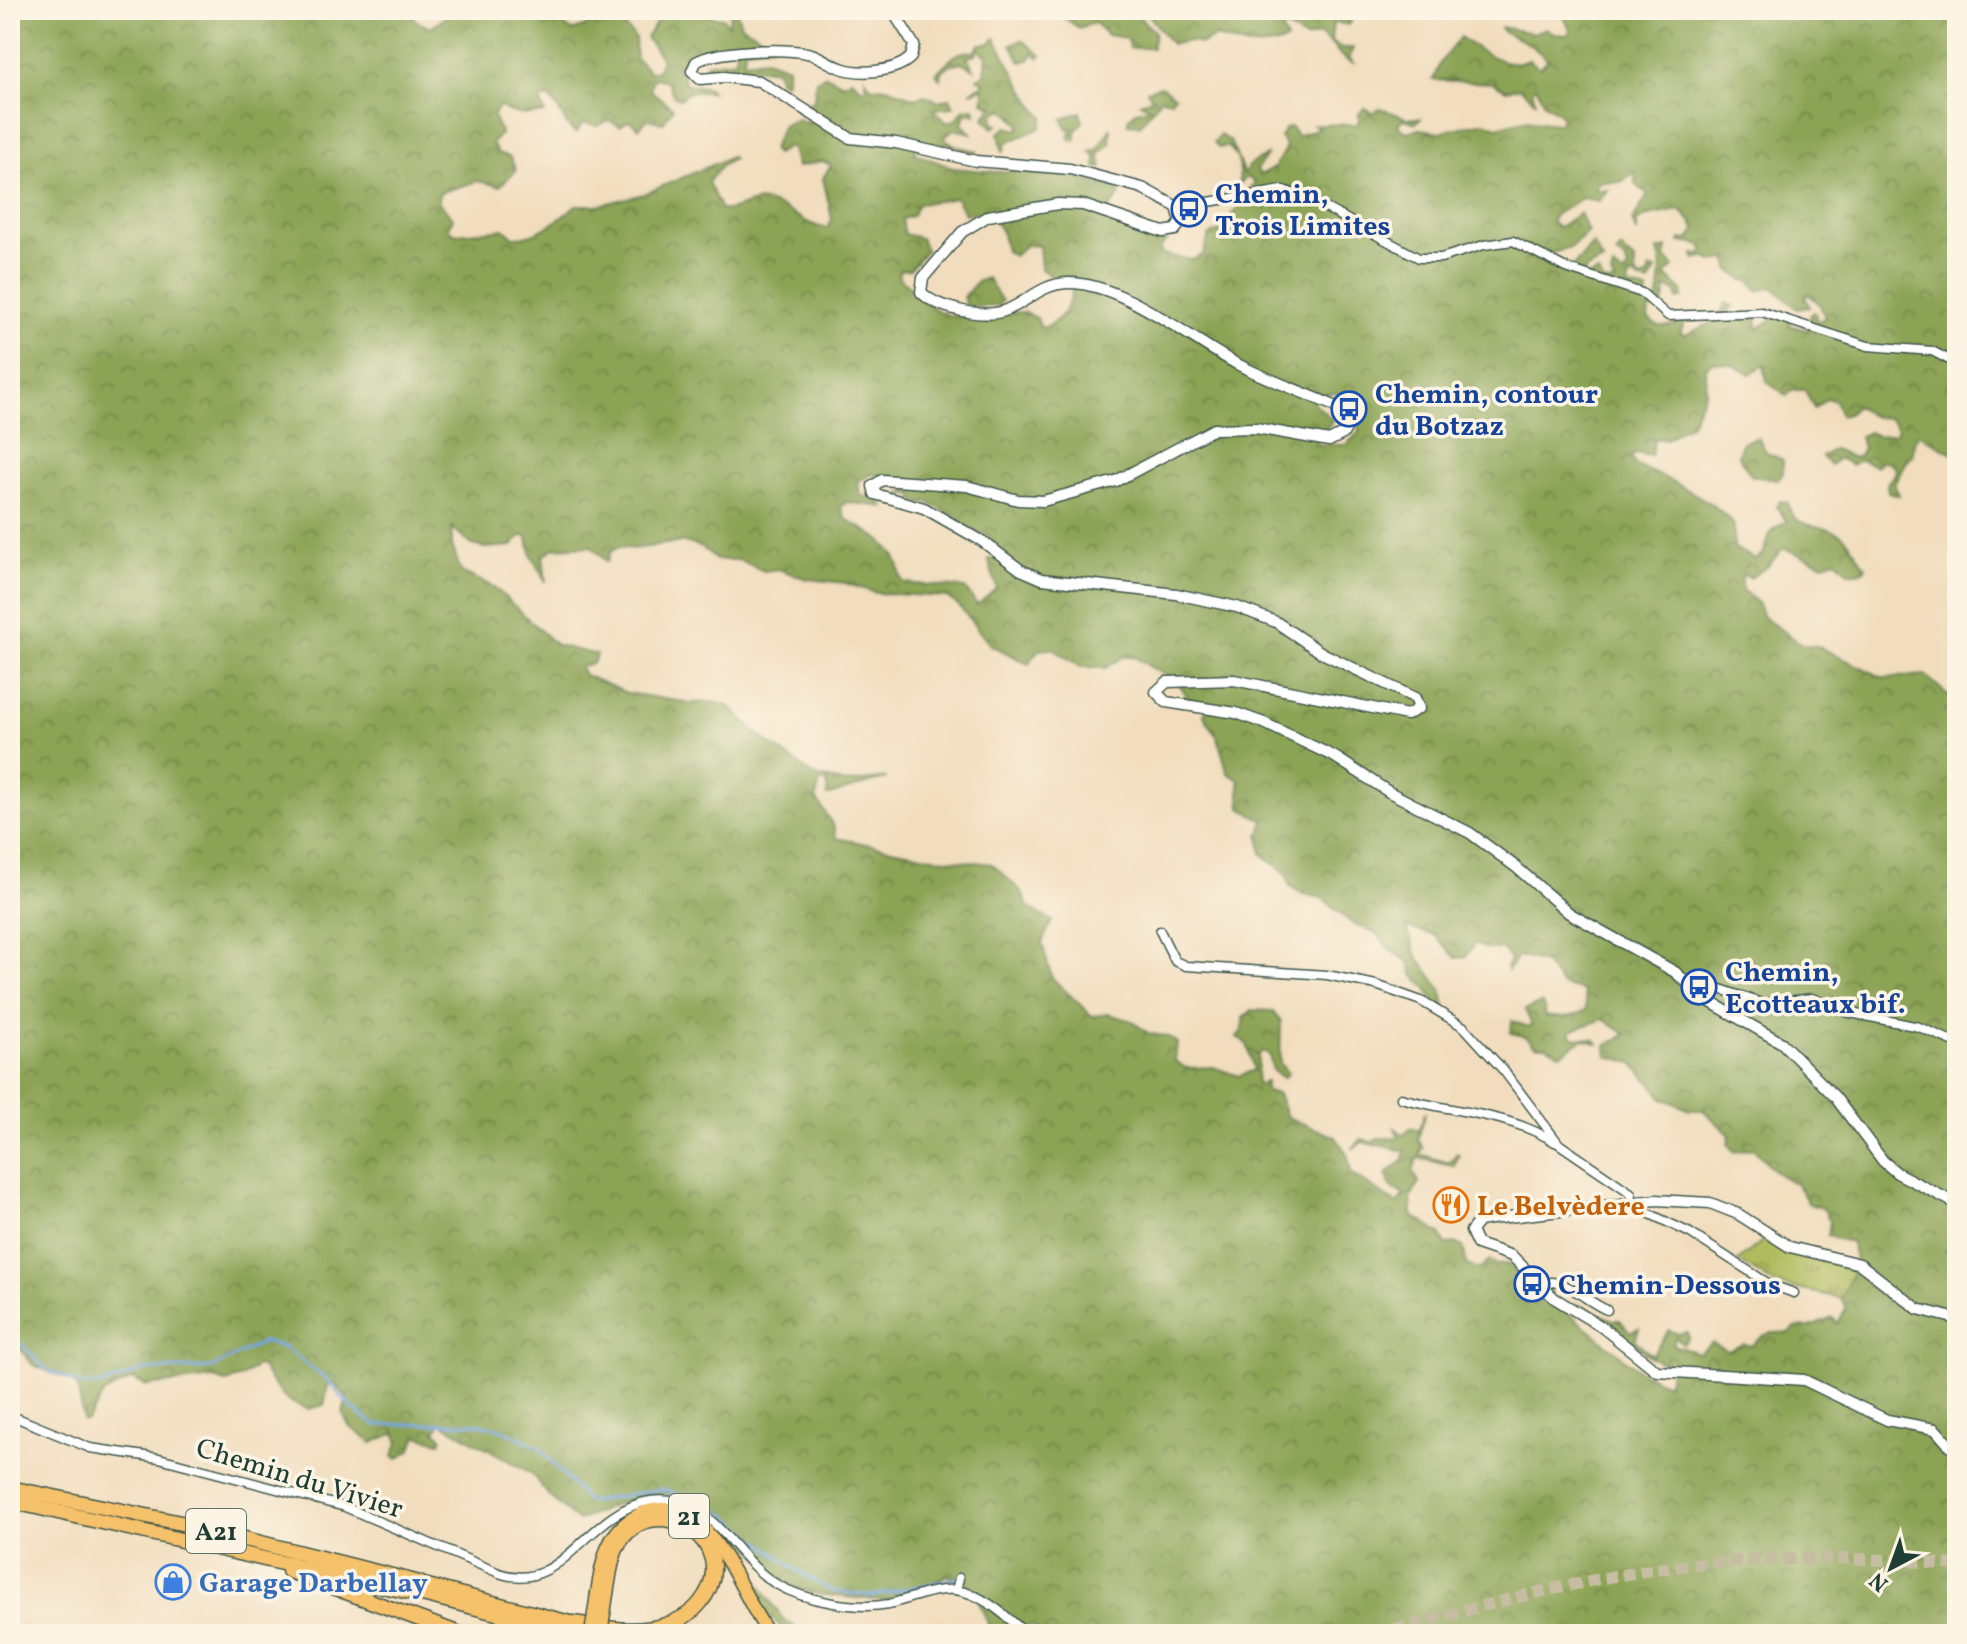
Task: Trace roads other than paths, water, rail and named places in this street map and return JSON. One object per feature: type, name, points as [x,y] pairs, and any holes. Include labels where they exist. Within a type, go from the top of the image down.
[{"type":"highway","name":"A21","points":[[10,1488],[181,1523],[574,1628],[612,1634]]},
{"type":"highway","name":"A21","points":[[10,1501],[419,1588]]},
{"type":"highway","name":"21","points":[[591,1634],[601,1593],[604,1553],[617,1530],[644,1513],[674,1511],[694,1519],[714,1539],[769,1634]]},
{"type":"highway","points":[[574,1628],[639,1630],[677,1620],[692,1610],[706,1593],[712,1576],[709,1550],[702,1538],[686,1525],[664,1519],[643,1523],[626,1534],[616,1548],[601,1593],[600,1634]]},
{"type":"highway","points":[[116,1523],[287,1570],[460,1634]]},
{"type":"street","points":[[892,10],[914,45],[911,57],[901,65],[849,70],[807,53],[788,52],[711,56],[693,64],[692,71],[700,79],[739,78],[768,85],[844,136],[896,143],[976,161],[1070,169],[1142,188],[1177,207],[1283,190],[1307,198],[1419,258],[1441,258],[1471,248],[1513,241],[1566,268],[1644,294],[1668,316],[1762,312],[1868,346],[1932,351],[1957,364]]},
{"type":"street","points":[[1177,207],[1181,222],[1175,230],[1163,232],[1083,205],[1058,204],[988,216],[962,232],[923,278],[921,292],[942,305],[999,312],[1038,290],[1056,284],[1075,284],[1105,291],[1240,365],[1332,405],[1348,419],[1349,427],[1343,434],[1319,441],[1256,428],[1214,429],[1116,481],[1043,501],[1018,500],[974,487],[882,480],[873,486],[875,494],[932,512],[982,541],[1021,570],[1042,579],[1191,596],[1254,613],[1288,629],[1322,653],[1415,698],[1419,708],[1407,715],[1234,680],[1167,682],[1156,692],[1166,702],[1257,720],[1341,760],[1389,792],[1479,839],[1569,913],[1675,972],[1692,988],[1775,1037],[1797,1055],[1840,1103],[1883,1161],[1897,1173],[1957,1204]]},
{"type":"street","points":[[1160,931],[1174,960],[1186,966],[1327,975],[1376,985],[1421,1001],[1464,1027],[1504,1071],[1559,1144]]},
{"type":"street","points":[[1692,988],[1703,983],[1764,1004],[1812,998],[1854,1014],[1919,1027],[1957,1043]]},
{"type":"street","points":[[1401,1098],[1533,1129],[1631,1193],[1631,1203]]},
{"type":"street","points":[[1957,1319],[1922,1311],[1866,1267],[1790,1247],[1718,1205],[1675,1200],[1486,1219],[1475,1225],[1471,1234],[1475,1242],[1512,1256],[1559,1302],[1602,1327],[1657,1371],[1804,1380],[1887,1420],[1932,1427],[1957,1454]]},
{"type":"street","points":[[1631,1203],[1694,1235],[1769,1284],[1794,1293]]},
{"type":"street","points":[[1543,1287],[1559,1282],[1584,1300],[1607,1310]]},
{"type":"street","name":"Chemin du Vivier","points":[[10,1415],[90,1448],[159,1458],[345,1507],[516,1579],[535,1578],[551,1570],[593,1529],[619,1512],[641,1503],[665,1500],[703,1513],[758,1571],[783,1588],[804,1595],[876,1605],[956,1590]]},
{"type":"street","points":[[959,1578],[956,1590],[989,1604],[1027,1634]]},
{"type":"street","points":[[10,1631],[29,1634]]},
{"type":"waterway","points":[[10,1332],[43,1367],[80,1385],[102,1385],[144,1370],[211,1368],[265,1341],[285,1348],[327,1380],[351,1407],[375,1425],[474,1423],[501,1429],[537,1446],[588,1502],[662,1489],[715,1507],[792,1567],[832,1591],[872,1596],[958,1578]]},
{"type":"tunnel","points":[[1377,1634],[1548,1590],[1677,1566],[1810,1558],[1957,1565]]},
{"type":"place","name":"Chemin, Trois Limites","points":[[1189,209]]},
{"type":"place","name":"Chemin, contour du Botzaz","points":[[1349,409]]},
{"type":"place","name":"Chemin, Ecotteaux bif.","points":[[1699,987]]},
{"type":"place","name":"Le Belvèdere","points":[[1451,1205]]},
{"type":"place","name":"Chemin-Dessous","points":[[1532,1284]]},
{"type":"place","name":"Garage Darbellay","points":[[173,1582]]}]
